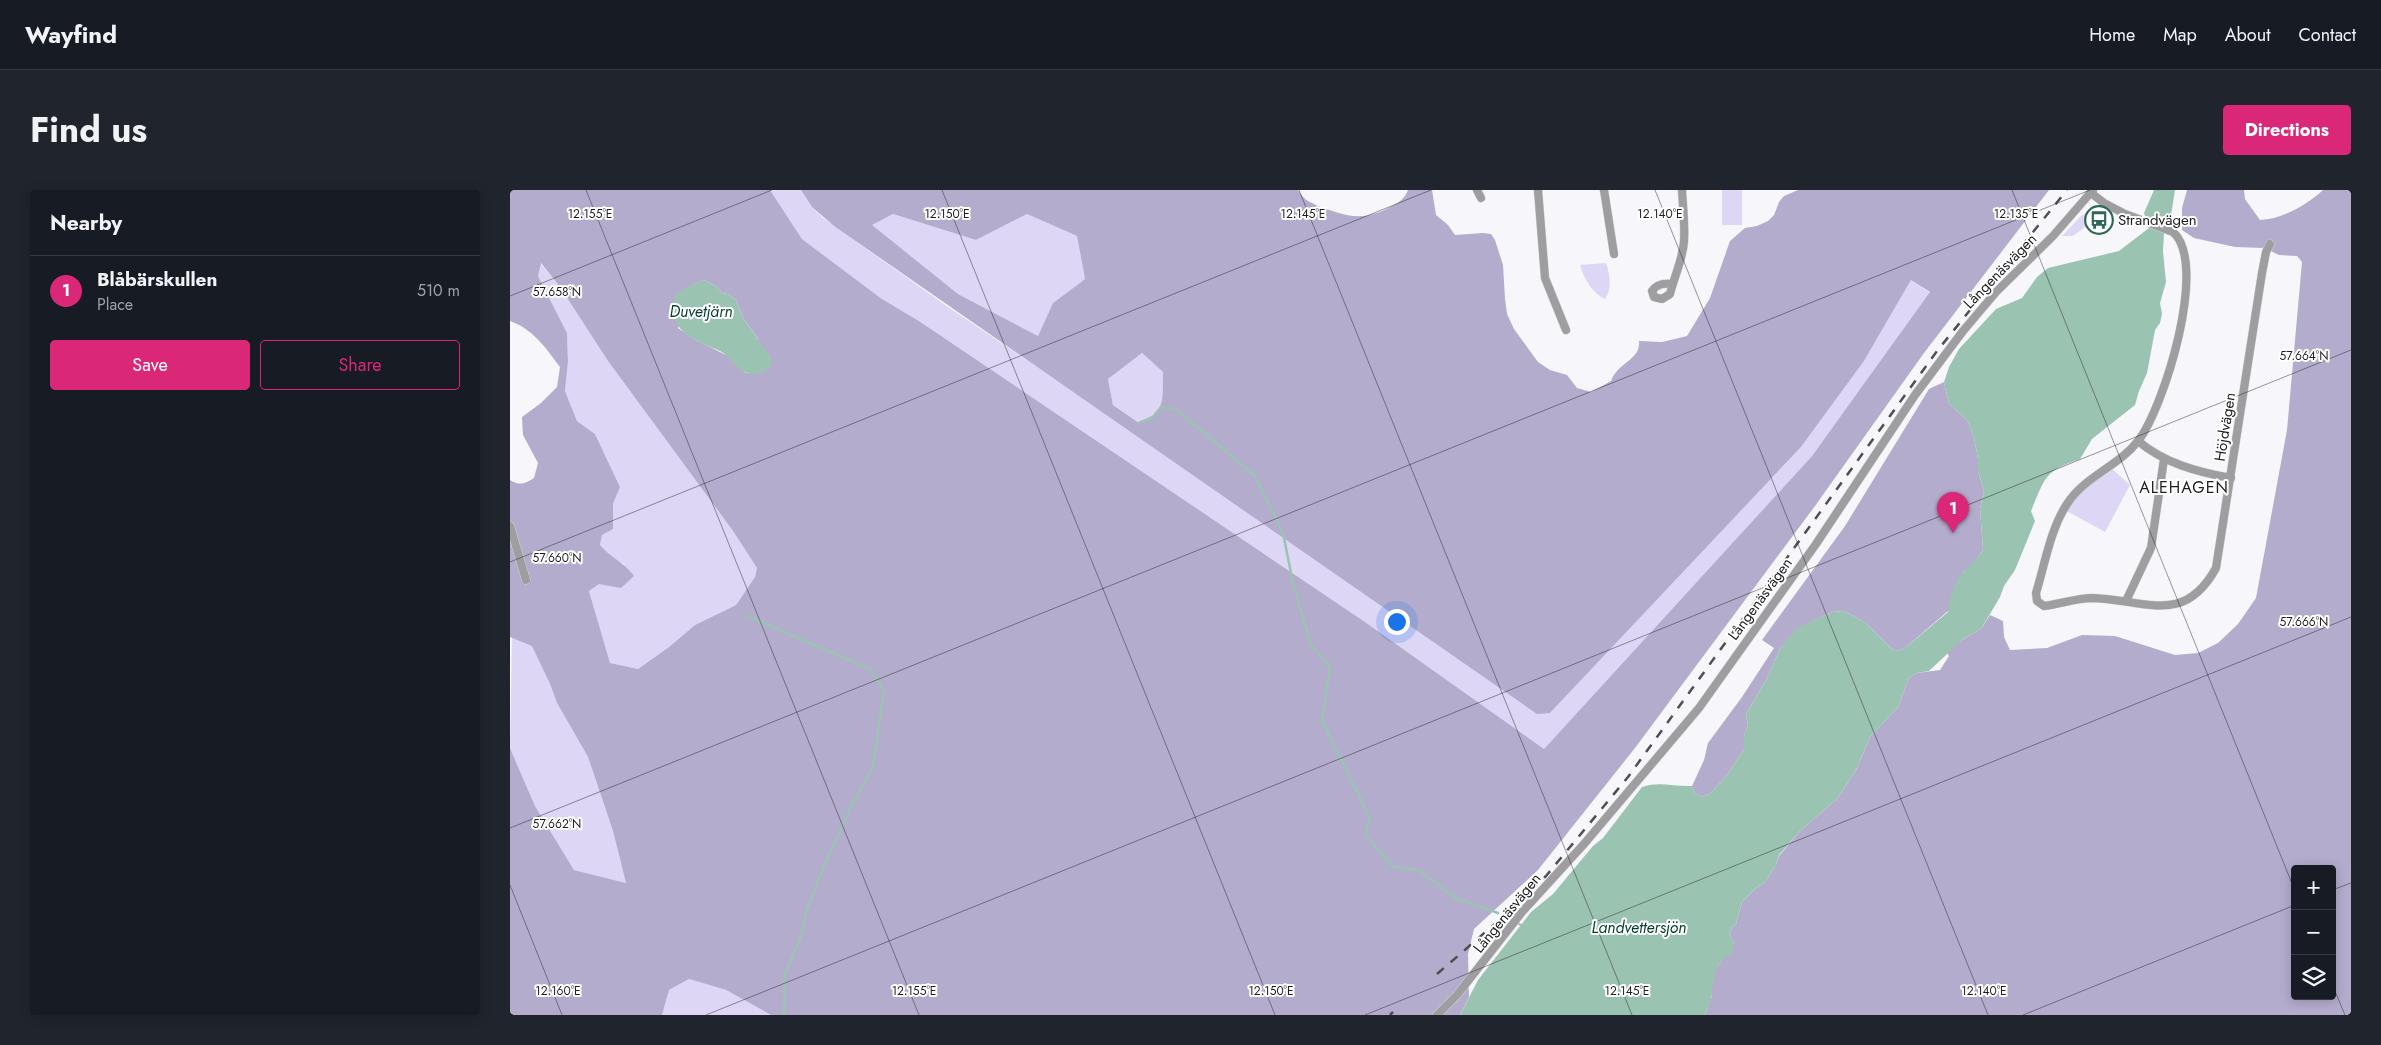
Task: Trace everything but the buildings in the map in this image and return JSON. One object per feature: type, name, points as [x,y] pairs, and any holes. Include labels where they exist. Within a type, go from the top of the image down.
[{"type":"street","points":[[1477,190],[1481,198]]},
{"type":"street","points":[[1538,190],[1545,278],[1566,330]]},
{"type":"street","points":[[1604,190],[1614,254]]},
{"type":"street","points":[[1671,284],[1677,271],[1684,242],[1682,190]]},
{"type":"street","points":[[2092,192],[2111,207],[2178,236],[2186,262],[2184,304],[2168,379],[2153,417],[2138,441],[2164,459],[2211,474],[2231,478]]},
{"type":"street","name":"Långenäsvägen","points":[[1437,1015],[1457,995],[1522,912],[1584,844],[1699,708],[1821,536],[1915,395],[1963,331],[1996,292],[2092,192]]},
{"type":"street","name":"Höjdvägen","points":[[2138,441],[2086,483],[2068,502],[2055,528],[2036,593],[2037,601],[2044,606],[2087,598],[2126,601],[2154,606],[2178,604],[2195,595],[2207,584],[2216,568],[2262,273],[2266,252],[2270,244]]},
{"type":"street","points":[[2126,601],[2151,548],[2164,459]]},
{"type":"street","points":[[510,526],[526,580]]},
{"type":"shaded area","points":[[510,190],[770,190],[802,239],[882,299],[919,321],[1365,622],[1544,749],[1812,456],[1930,292],[1911,280],[1864,361],[1801,447],[1550,713],[1537,714],[834,226],[812,207],[801,190],[1298,190],[1304,198],[1318,206],[1347,215],[1364,216],[1392,206],[1402,200],[1408,190],[1432,190],[1436,215],[1448,225],[1455,235],[1491,234],[1495,240],[1503,265],[1507,314],[1514,329],[1538,362],[1550,370],[1567,375],[1577,388],[1591,392],[1611,381],[1619,369],[1636,353],[1639,341],[1662,342],[1687,336],[1710,298],[1730,241],[1745,228],[1757,226],[1768,221],[1774,215],[1779,202],[1784,196],[1798,190],[2049,190],[1924,353],[1815,506],[1635,748],[1538,870],[1474,929],[1468,954],[1469,997],[1460,1015],[771,1015],[726,990],[689,979],[669,990],[662,1015],[510,1015],[510,748],[535,806],[574,870],[626,883],[613,831],[588,757],[557,703],[532,646],[510,637],[510,480],[522,484],[534,478],[538,463],[523,435],[522,417],[541,403],[557,387],[560,367],[532,334],[510,321]],"holes":[[[893,214],[976,240],[1027,214],[1077,236],[1085,279],[1053,303],[1038,336],[958,294],[872,225]],[[541,263],[560,287],[608,361],[733,531],[757,568],[755,577],[736,605],[695,625],[669,647],[638,669],[610,663],[589,591],[599,584],[621,588],[634,576],[600,545],[602,535],[613,529],[613,504],[620,487],[595,434],[577,421],[565,391],[568,362],[567,333],[538,276]],[[704,280],[717,287],[721,293],[728,294],[736,300],[743,318],[758,339],[757,374],[746,373],[728,356],[694,339],[678,328],[695,284]],[[1142,353],[1163,372],[1162,397],[1159,409],[1148,419],[1139,423],[1113,405],[1108,379]]]},
{"type":"shaded area","points":[[770,190],[801,190],[812,207],[823,218],[948,307],[1550,713],[1801,447],[1864,361],[1911,280],[1930,293],[1812,456],[1544,749],[1365,622],[919,321],[882,299],[802,239]]},
{"type":"shaded area","points":[[1722,190],[1742,190],[1742,225],[1722,225]]},
{"type":"shaded area","points":[[2187,190],[2244,190],[2245,199],[2260,220],[2277,217],[2294,210],[2310,201],[2323,190],[2351,190],[2351,1015],[1705,1015],[1712,996],[1711,984],[1715,970],[1734,944],[1729,932],[1736,924],[1742,902],[1765,882],[1776,865],[1779,856],[1800,831],[1838,798],[1856,770],[1870,737],[1898,707],[1909,678],[1917,673],[1940,670],[1949,656],[1947,653],[1963,639],[1981,629],[1990,615],[2003,621],[2004,637],[2010,650],[2047,648],[2082,635],[2115,636],[2175,655],[2198,653],[2218,643],[2238,624],[2256,598],[2287,430],[2302,262],[2297,256],[2279,255],[2264,248],[2235,247],[2194,238],[2182,230],[2182,208]]},
{"type":"shaded area","points":[[2089,211],[2094,220],[2073,236],[2062,236],[2081,216]]},
{"type":"shaded area","points":[[893,214],[976,240],[1027,214],[1077,236],[1085,279],[1053,303],[1038,336],[958,294],[871,225]]},
{"type":"shaded area","points":[[540,263],[560,287],[608,361],[733,531],[757,568],[755,577],[736,605],[695,625],[669,647],[638,669],[610,664],[589,591],[625,564],[610,558],[600,545],[602,535],[613,528],[613,504],[620,487],[595,434],[577,421],[565,391],[568,362],[567,333],[538,276]]},
{"type":"shaded area","points":[[1606,263],[1610,282],[1609,291],[1605,299],[1589,285],[1580,265]]},
{"type":"shaded area","points":[[1142,353],[1163,372],[1163,390],[1159,409],[1148,419],[1139,423],[1113,405],[1108,379]]},
{"type":"shaded area","points":[[1944,382],[1949,404],[1967,420],[1974,437],[1978,471],[1984,490],[1980,509],[1983,550],[1972,565],[1963,572],[1948,611],[1905,648],[1898,651],[1892,649],[1866,623],[1844,611],[1832,612],[1811,622],[1781,647],[1766,680],[1746,714],[1748,726],[1744,735],[1744,749],[1727,775],[1711,793],[1702,797],[1695,793],[1692,786],[1704,760],[1708,743],[1742,697],[1774,648],[1762,640],[1845,526],[1929,389]]},
{"type":"shaded area","points":[[2110,467],[2130,485],[2105,532],[2065,510],[2079,490]]},
{"type":"shaded area","points":[[512,636],[532,645],[557,703],[588,757],[613,831],[626,883],[574,870],[535,806],[510,748]]},
{"type":"shaded area","points":[[689,979],[726,990],[771,1015],[662,1015],[669,990]]},
{"type":"water","name":"Landvettersjön","points":[[2154,190],[2175,190],[2170,222],[2164,233],[2163,251],[2166,282],[2160,303],[2162,314],[2160,323],[2155,330],[2147,373],[2135,405],[2092,439],[2080,459],[2068,463],[2047,477],[2031,511],[2035,521],[2015,570],[2004,586],[2000,597],[1981,629],[1963,639],[1929,671],[1917,673],[1909,678],[1898,707],[1870,737],[1856,770],[1838,798],[1800,831],[1779,855],[1776,865],[1765,882],[1742,902],[1736,924],[1729,932],[1734,944],[1732,953],[1718,966],[1705,1015],[1460,1015],[1478,980],[1531,912],[1553,894],[1593,846],[1603,838],[1642,787],[1661,784],[1692,786],[1695,793],[1702,797],[1711,793],[1727,775],[1744,749],[1744,735],[1748,726],[1746,714],[1766,680],[1781,647],[1797,628],[1832,612],[1844,611],[1866,623],[1892,649],[1898,651],[1905,648],[1948,612],[1955,584],[1983,550],[1980,509],[1984,490],[1978,471],[1974,437],[1967,420],[1949,404],[1944,382],[1949,367],[1959,349],[1996,309],[2022,298],[2037,277],[2048,268],[2119,251],[2149,228],[2144,213]]},
{"type":"water","name":"Duvetjärn","points":[[704,280],[717,287],[721,293],[728,294],[736,300],[743,318],[772,361],[769,369],[758,374],[747,373],[740,369],[724,353],[689,336],[678,325],[674,318],[673,309],[675,297],[688,287]]},
{"type":"waterway","points":[[1139,423],[1153,417],[1161,407],[1176,409],[1255,476],[1283,533],[1293,583],[1311,645],[1330,667],[1322,721],[1370,819],[1365,834],[1393,867],[1418,870],[1456,898],[1498,913]]},
{"type":"waterway","points":[[747,616],[870,669],[884,691],[873,766],[852,805],[821,873],[806,912],[801,936],[785,974],[784,1015]]},
{"type":"railway","points":[[1437,974],[1511,910],[1546,876],[1628,777],[1937,351],[2067,190]]},
{"type":"railway","points":[[1390,1015],[1393,1012]]},
{"type":"place","name":"Strandvägen","points":[[2099,220]]},
{"type":"place","name":"Blåbärskullen","points":[[1953,533]]},
{"type":"district","name":"ALEHAGEN","points":[[2184,487]]}]
